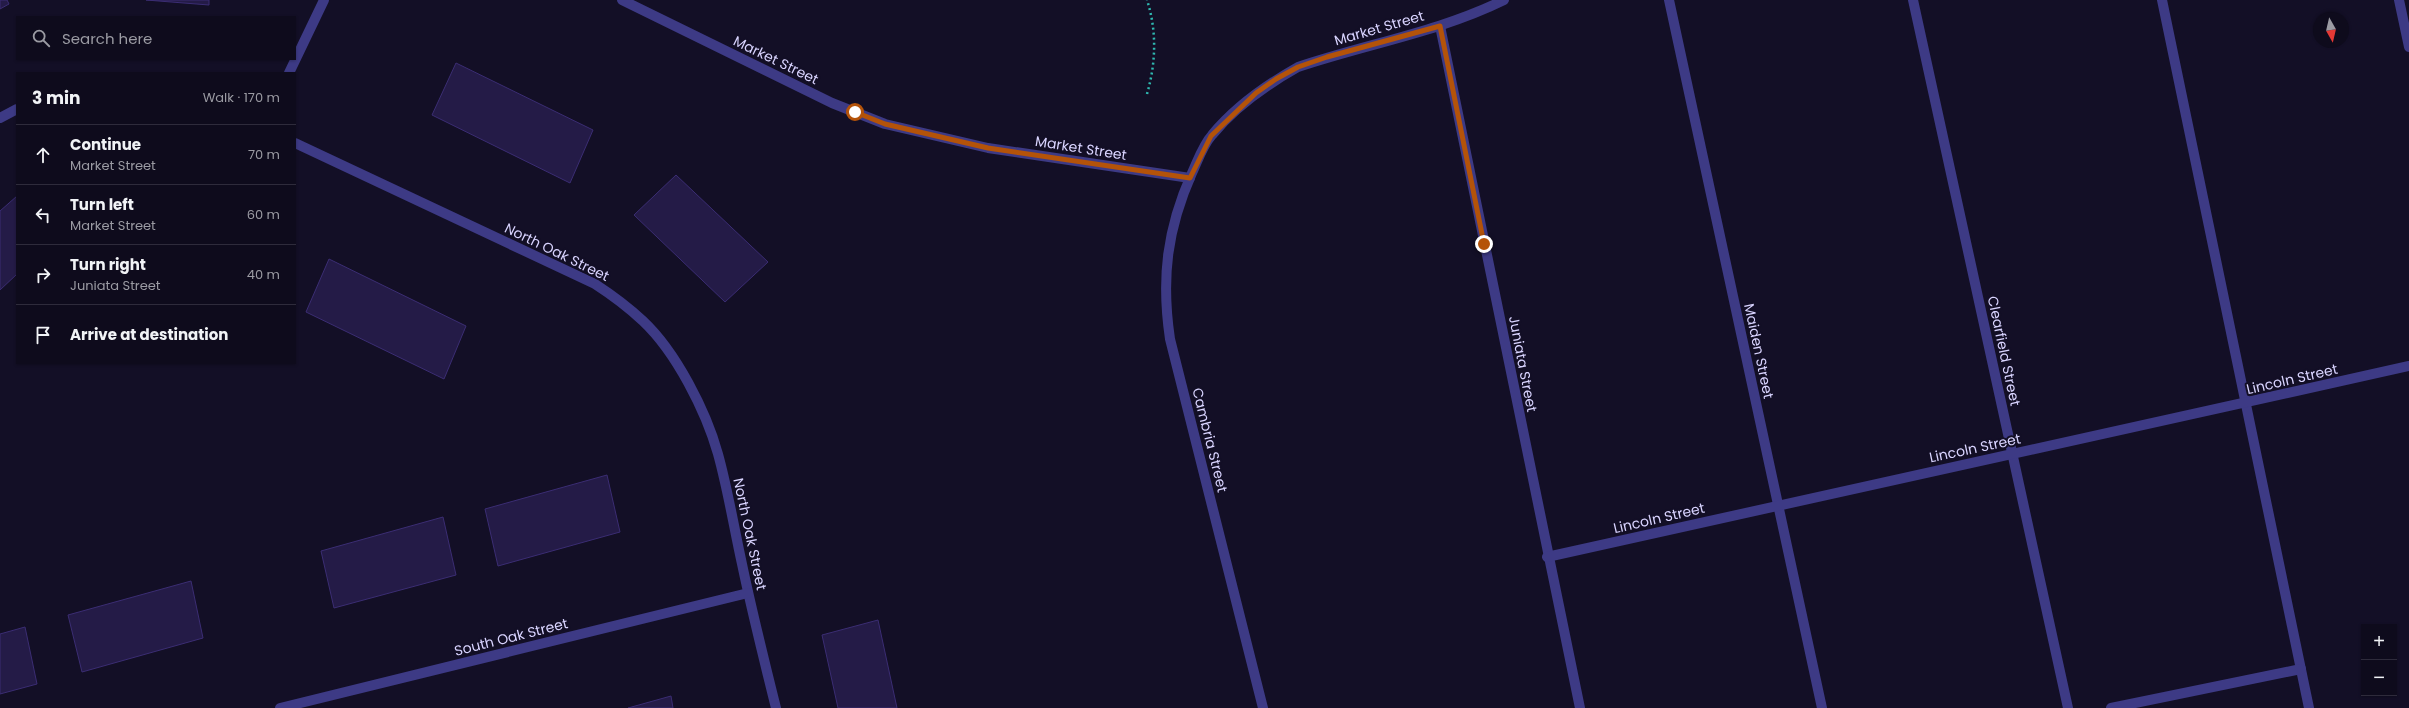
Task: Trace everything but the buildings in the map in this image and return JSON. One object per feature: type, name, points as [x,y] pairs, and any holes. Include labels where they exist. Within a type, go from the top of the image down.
[{"type":"street","points":[[296,58],[324,0]]},
{"type":"street","name":"Market Street","points":[[622,0],[832,103],[885,124],[988,148],[1190,178],[1211,136],[1250,98],[1276,79],[1298,67],[1327,57],[1440,26],[1480,12],[1504,0]]},
{"type":"street","name":"Maiden Street","points":[[1669,0],[1822,708]]},
{"type":"street","name":"Clearfield Street","points":[[1914,0],[2068,708]]},
{"type":"street","points":[[2162,0],[2309,708]]},
{"type":"street","points":[[2399,0],[2409,47]]},
{"type":"street","name":"Juniata Street","points":[[1440,26],[1580,708]]},
{"type":"street","points":[[289,72],[295,60]]},
{"type":"street","points":[[0,118],[16,109]]},
{"type":"street","name":"North Oak Street","points":[[296,144],[595,284],[620,301],[644,322],[662,344],[679,370],[710,431],[718,454],[748,593],[776,708]]},
{"type":"street","name":"Cambria Street","points":[[1190,178],[1174,219],[1169,243],[1166,316],[1170,339],[1263,708]]},
{"type":"street","name":"Lincoln Street","points":[[1548,557],[1778,505],[2245,404],[2409,366]]},
{"type":"street","name":"South Oak Street","points":[[280,708],[748,593]]},
{"type":"street","points":[[2111,708],[2300,669]]},
{"type":"path","points":[[1147,0],[1155,45],[1153,73],[1147,94]]},
{"type":"route","points":[[855,112],[885,124],[988,148],[1190,178],[1211,136],[1256,93],[1276,79],[1298,67],[1327,57],[1440,26],[1484,244]]}]
